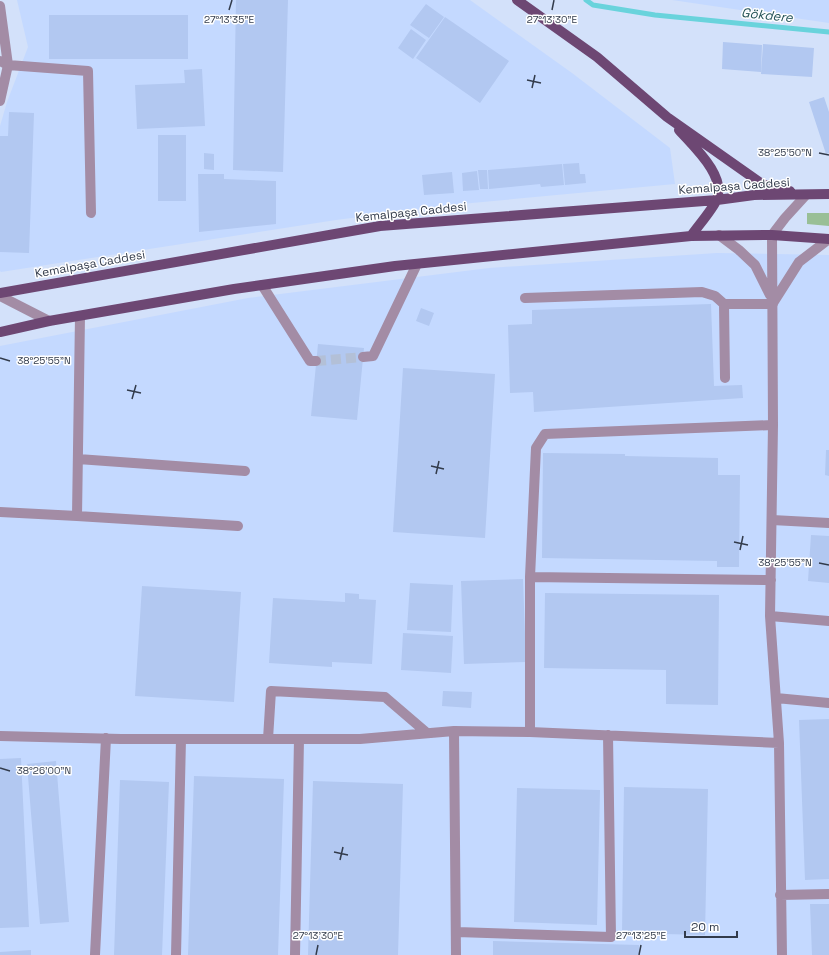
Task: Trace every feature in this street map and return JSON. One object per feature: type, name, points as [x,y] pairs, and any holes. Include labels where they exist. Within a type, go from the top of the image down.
[{"type":"main road","points":[[517,0],[597,57],[667,117],[762,184],[806,195]]},
{"type":"main road","points":[[667,117],[712,168],[718,185],[717,200],[691,236]]},
{"type":"main road","name":"Kemalpaşa Caddesi","points":[[0,293],[380,226],[717,200],[754,195],[829,194]]},
{"type":"main road","points":[[0,332],[49,320],[262,285],[417,264],[691,236],[772,236],[829,239]]},
{"type":"street","points":[[0,6],[4,63],[0,101]]},
{"type":"street","points":[[4,63],[88,71],[91,213]]},
{"type":"street","points":[[782,955],[779,743],[770,616],[773,424],[772,236],[785,218],[806,195]]},
{"type":"street","points":[[719,235],[739,250],[755,265],[765,282],[773,304]]},
{"type":"street","points":[[773,304],[800,262],[829,239]]},
{"type":"street","points":[[363,357],[373,356],[417,264]]},
{"type":"street","points":[[262,285],[310,361],[316,361]]},
{"type":"street","points":[[525,298],[702,292],[715,296],[724,304],[773,304]]},
{"type":"street","points":[[0,296],[49,320]]},
{"type":"street","points":[[724,304],[725,378]]},
{"type":"street","points":[[77,516],[80,316]]},
{"type":"street","points":[[530,732],[530,577],[536,448],[545,434],[773,424]]},
{"type":"street","points":[[78,459],[245,471]]},
{"type":"street","points":[[0,512],[238,526]]},
{"type":"street","points":[[772,520],[829,523]]},
{"type":"street","points":[[530,577],[771,580]]},
{"type":"street","points":[[770,616],[829,621]]},
{"type":"street","points":[[268,739],[271,691],[385,697],[428,733]]},
{"type":"street","points":[[776,698],[829,702]]},
{"type":"street","points":[[454,731],[457,932],[456,955]]},
{"type":"street","points":[[0,736],[181,739],[360,739],[454,731],[530,732],[779,743]]},
{"type":"street","points":[[457,932],[611,937],[608,736]]},
{"type":"street","points":[[95,955],[106,738]]},
{"type":"street","points":[[176,955],[181,739]]},
{"type":"street","points":[[295,955],[299,739]]},
{"type":"street","points":[[780,895],[829,894]]},
{"type":"shaded area","points":[[17,0],[470,0],[572,73],[670,148],[675,184],[461,204],[336,220],[1,272],[0,126],[7,102],[28,47]]},
{"type":"shaded area","points":[[672,0],[829,0],[829,23]]},
{"type":"shaded area","points":[[717,253],[829,255],[829,955],[0,955],[0,346],[248,298],[489,268]]},
{"type":"green space","points":[[807,213],[829,213],[829,226],[807,224]]},
{"type":"building","points":[[236,0],[288,0],[283,172],[233,170]]},
{"type":"building","points":[[426,4],[444,17],[429,38],[410,25]]},
{"type":"building","points":[[49,15],[188,15],[188,59],[49,59]]},
{"type":"building","points":[[445,17],[509,61],[480,103],[416,58]]},
{"type":"building","points":[[411,29],[426,40],[413,59],[398,48]]},
{"type":"building","points":[[723,42],[762,45],[761,72],[722,69]]},
{"type":"building","points":[[763,44],[814,48],[812,77],[761,74]]},
{"type":"building","points":[[202,69],[205,126],[137,129],[135,85],[185,83],[184,70]]},
{"type":"building","points":[[824,97],[829,112],[829,153],[826,154],[809,102]]},
{"type":"building","points":[[9,112],[34,113],[29,253],[0,252],[0,136],[8,136]]},
{"type":"building","points":[[158,135],[186,135],[186,201],[158,201]]},
{"type":"building","points":[[204,153],[214,154],[214,170],[204,169]]},
{"type":"building","points":[[579,163],[580,174],[585,174],[586,183],[565,185],[563,164]]},
{"type":"building","points":[[562,164],[564,185],[541,187],[540,184],[489,189],[488,170]]},
{"type":"building","points":[[478,170],[487,170],[488,189],[480,189]]},
{"type":"building","points":[[477,171],[479,190],[463,191],[462,173]]},
{"type":"building","points":[[452,172],[454,193],[424,195],[422,175]]},
{"type":"building","points":[[198,174],[224,174],[224,179],[276,181],[276,224],[199,232]]},
{"type":"building","points":[[711,304],[714,386],[742,385],[743,398],[534,412],[533,392],[510,393],[508,325],[532,324],[532,310]]},
{"type":"building","points":[[421,308],[434,313],[429,326],[416,321]]},
{"type":"building","points":[[318,344],[364,348],[357,420],[311,416]]},
{"type":"building","points":[[403,368],[495,374],[485,538],[393,532]]},
{"type":"building","points":[[826,450],[829,450],[829,476],[825,475]]},
{"type":"building","points":[[543,453],[625,454],[625,456],[718,458],[718,475],[740,475],[739,567],[717,567],[717,561],[542,558]]},
{"type":"building","points":[[811,535],[829,536],[829,583],[808,581]]},
{"type":"building","points":[[523,579],[526,662],[464,664],[461,581]]},
{"type":"building","points":[[410,583],[453,585],[451,632],[407,630]]},
{"type":"building","points":[[142,586],[241,592],[234,702],[135,696]]},
{"type":"building","points":[[345,593],[359,594],[359,599],[376,600],[372,664],[332,662],[332,667],[269,663],[273,598],[345,602]]},
{"type":"building","points":[[545,593],[719,595],[718,705],[666,704],[666,670],[544,668]]},
{"type":"building","points":[[403,633],[453,636],[451,673],[401,670]]},
{"type":"building","points":[[443,691],[472,692],[471,708],[442,706]]},
{"type":"building","points":[[829,719],[829,879],[805,880],[799,720]]},
{"type":"building","points":[[21,758],[29,927],[0,928],[0,759]]},
{"type":"building","points":[[56,761],[69,922],[40,924],[27,764]]},
{"type":"building","points":[[194,776],[284,779],[278,955],[188,955]]},
{"type":"building","points":[[120,780],[169,782],[162,955],[114,955]]},
{"type":"building","points":[[313,781],[403,784],[398,955],[308,955]]},
{"type":"building","points":[[624,787],[708,789],[705,935],[622,933]]},
{"type":"building","points":[[517,788],[600,790],[597,925],[514,922]]},
{"type":"building","points":[[810,904],[829,904],[829,955],[812,955]]},
{"type":"building","points":[[493,941],[639,945],[639,955],[493,955]]},
{"type":"building","points":[[31,950],[31,955],[0,955],[0,952]]},
{"type":"waterway","name":"Gökdere","points":[[586,0],[593,5],[655,15],[829,32]]},
{"type":"tunnel","points":[[316,361],[363,357]]}]
